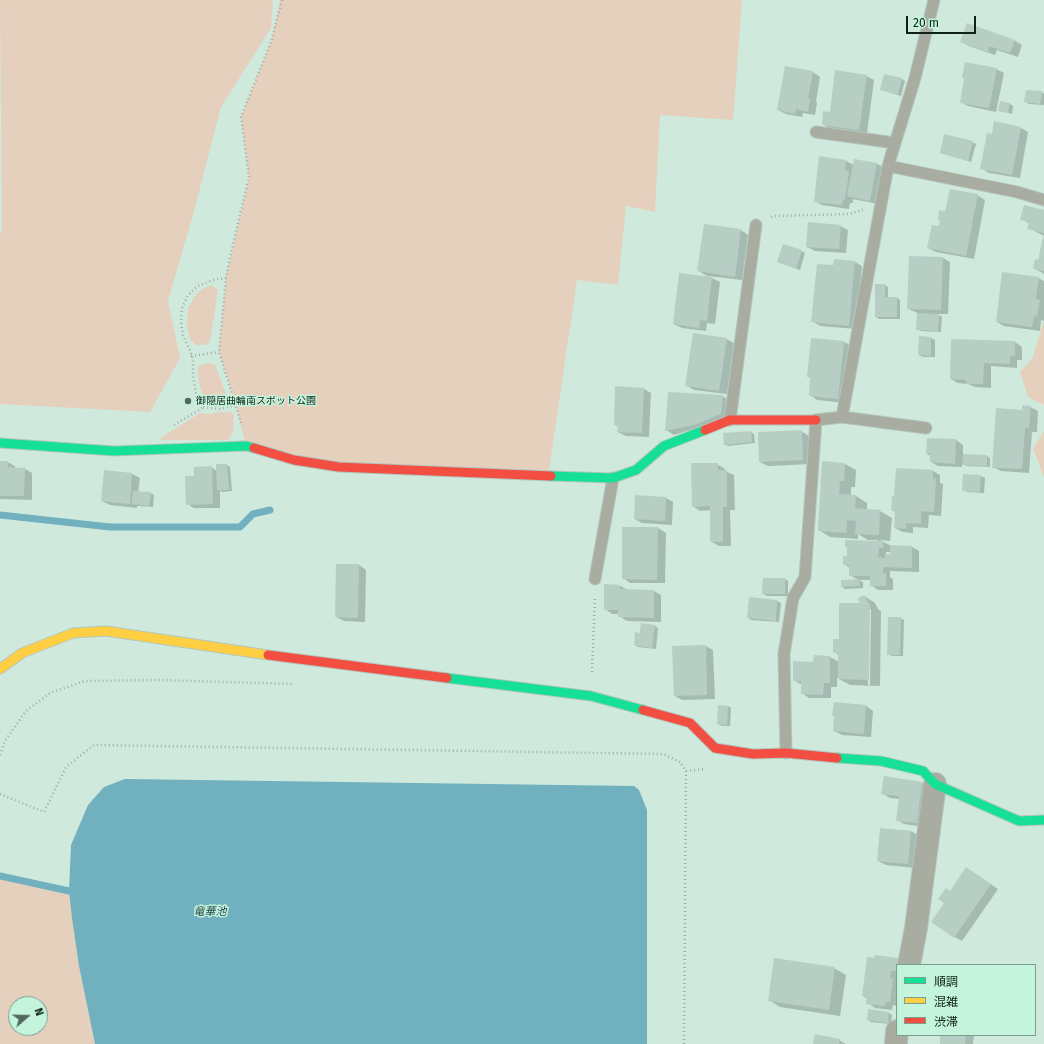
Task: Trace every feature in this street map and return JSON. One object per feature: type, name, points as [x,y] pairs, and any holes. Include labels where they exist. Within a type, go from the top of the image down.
[{"type":"street","points":[[0,443],[114,452],[246,446],[294,460],[339,466],[419,471],[613,478],[636,470],[664,446],[730,420],[816,420]]},
{"type":"street","points":[[0,669],[22,653],[73,633],[106,631],[310,662],[591,696],[690,722],[716,748],[753,754],[786,752],[809,756],[881,761],[923,772],[935,784],[1019,820],[1044,820]]},
{"type":"street","points":[[909,964],[916,928],[935,784]]},
{"type":"lane","points":[[842,418],[888,166],[915,78],[934,0]]},
{"type":"lane","points":[[816,132],[895,143]]},
{"type":"lane","points":[[888,166],[1017,192],[1044,200]]},
{"type":"lane","points":[[730,420],[756,225]]},
{"type":"lane","points":[[786,752],[784,654],[794,598],[805,577],[816,420],[842,418],[926,428]]},
{"type":"lane","points":[[595,579],[613,478]]},
{"type":"path","points":[[246,446],[240,418],[219,352],[226,278],[249,177],[241,117],[271,42],[282,0]]},
{"type":"path","points":[[756,225],[774,216],[849,214],[881,205]]},
{"type":"path","points":[[226,278],[213,280],[198,286],[188,295],[182,308],[181,322],[183,336],[190,350],[192,359],[196,393],[204,407],[220,409],[236,405]]},
{"type":"path","points":[[191,356],[219,352]]},
{"type":"path","points":[[591,696],[595,579]]},
{"type":"path","points":[[0,755],[5,741],[26,711],[50,693],[85,681],[158,680],[301,684]]},
{"type":"path","points":[[686,771],[707,768],[710,742]]},
{"type":"path","points":[[0,794],[44,812],[66,768],[94,745],[663,754],[680,762],[686,771],[684,1044]]},
{"type":"shaded area","points":[[0,0],[273,0],[271,28],[221,107],[193,215],[168,301],[180,358],[150,412],[0,404],[0,234],[2,231]]},
{"type":"shaded area","points":[[280,0],[742,0],[733,120],[660,115],[655,212],[626,206],[618,285],[577,280],[548,477],[339,467],[246,446],[236,405],[219,352],[226,278],[249,177],[241,117],[271,42]]},
{"type":"shaded area","points":[[211,285],[218,290],[210,341],[206,345],[196,345],[190,339],[187,327],[188,309],[194,297],[202,289]]},
{"type":"shaded area","points":[[1044,321],[1044,405],[1028,397],[1020,372],[1032,359]]},
{"type":"shaded area","points":[[208,363],[215,365],[226,394],[227,402],[216,407],[208,403],[202,393],[198,378],[198,366]]},
{"type":"shaded area","points":[[231,412],[234,415],[233,433],[228,440],[160,440],[165,435],[200,413],[211,414]]},
{"type":"shaded area","points":[[1044,431],[1044,478],[1033,448]]},
{"type":"shaded area","points":[[0,876],[69,891],[79,966],[95,1044],[0,1044]]},
{"type":"water","name":"竜華池","points":[[125,779],[634,786],[639,790],[647,810],[647,1044],[95,1044],[79,966],[72,918],[69,891],[71,845],[88,805],[104,787]]},
{"type":"building","points":[[967,23],[1015,40],[1010,53],[989,46],[988,52],[960,42]]},
{"type":"building","points":[[965,62],[997,68],[989,108],[960,103]]},
{"type":"building","points":[[785,66],[813,71],[808,98],[810,98],[808,112],[796,109],[795,114],[777,110]]},
{"type":"building","points":[[835,70],[867,75],[859,130],[822,125],[823,111],[830,112]]},
{"type":"building","points":[[884,74],[902,78],[898,95],[880,90]]},
{"type":"building","points":[[1026,90],[1042,91],[1040,104],[1024,102]]},
{"type":"building","points":[[1000,101],[1010,103],[1008,113],[998,111]]},
{"type":"building","points":[[994,121],[1021,127],[1012,175],[980,169],[987,133],[992,134]]},
{"type":"building","points":[[944,134],[973,141],[968,161],[940,153]]},
{"type":"building","points":[[819,156],[846,160],[845,170],[849,171],[845,200],[843,199],[842,205],[814,202]]},
{"type":"building","points":[[854,159],[877,163],[870,201],[847,196]]},
{"type":"building","points":[[950,189],[978,194],[966,256],[927,248],[932,225],[939,226],[939,210],[945,211]]},
{"type":"building","points":[[1024,205],[1044,210],[1044,233],[1027,229],[1029,222],[1020,220]]},
{"type":"building","points":[[808,222],[841,225],[839,249],[806,247]]},
{"type":"building","points":[[704,224],[741,229],[735,277],[697,271]]},
{"type":"building","points":[[1043,237],[1044,271],[1033,268],[1035,259],[1038,260]]},
{"type":"building","points":[[783,244],[802,250],[796,269],[777,262]]},
{"type":"building","points":[[909,256],[943,257],[941,310],[907,309]]},
{"type":"building","points":[[834,259],[855,261],[849,326],[811,322],[817,264],[833,265]]},
{"type":"building","points":[[1002,272],[1039,277],[1036,299],[1040,300],[1037,317],[1034,316],[1032,327],[996,322]]},
{"type":"building","points":[[679,273],[712,277],[707,321],[700,320],[699,328],[673,324]]},
{"type":"building","points":[[875,284],[885,284],[885,297],[897,297],[897,317],[875,317]]},
{"type":"building","points":[[917,313],[939,314],[938,331],[916,330]]},
{"type":"building","points":[[693,333],[727,338],[719,391],[685,386]]},
{"type":"building","points":[[919,336],[931,337],[931,356],[918,355]]},
{"type":"building","points":[[811,338],[844,341],[838,399],[809,396],[810,377],[807,377]]},
{"type":"building","points":[[951,339],[1015,341],[1015,356],[1010,356],[1010,364],[984,363],[983,384],[966,384],[966,380],[950,379]]},
{"type":"building","points":[[615,386],[644,388],[642,433],[617,432],[618,426],[614,425]]},
{"type":"building","points":[[668,392],[723,395],[721,414],[694,425],[665,431]]},
{"type":"building","points":[[1022,405],[1031,406],[1029,428],[1025,428],[1022,469],[992,468],[996,408],[1022,410]]},
{"type":"building","points":[[802,430],[803,460],[759,462],[758,432]]},
{"type":"building","points":[[751,431],[752,442],[724,445],[723,433]]},
{"type":"building","points":[[927,438],[956,439],[955,464],[930,462],[930,454],[926,454]]},
{"type":"building","points":[[963,454],[987,455],[987,466],[962,465]]},
{"type":"building","points":[[0,461],[8,461],[8,467],[25,468],[24,496],[0,496]]},
{"type":"building","points":[[822,461],[845,463],[844,481],[840,481],[839,494],[856,495],[855,508],[880,510],[879,535],[855,534],[856,521],[847,520],[846,533],[818,531]]},
{"type":"building","points":[[691,463],[718,463],[718,470],[727,470],[727,507],[723,507],[723,542],[710,542],[710,506],[692,507]]},
{"type":"building","points":[[216,464],[227,464],[229,490],[217,490]]},
{"type":"building","points":[[212,466],[213,504],[186,505],[185,476],[194,476],[194,467]]},
{"type":"building","points":[[896,468],[933,470],[933,478],[936,479],[934,512],[921,511],[921,524],[906,523],[906,529],[894,528],[895,510],[891,510],[892,496],[894,496]]},
{"type":"building","points":[[104,470],[132,473],[130,504],[101,501]]},
{"type":"building","points":[[963,474],[981,475],[980,492],[962,491]]},
{"type":"building","points":[[133,491],[151,492],[149,506],[132,504]]},
{"type":"building","points":[[635,495],[666,497],[665,521],[634,519]]},
{"type":"building","points":[[622,527],[658,527],[657,580],[622,579]]},
{"type":"building","points":[[845,540],[884,541],[883,548],[879,548],[878,557],[885,558],[885,554],[890,554],[890,545],[912,546],[912,568],[883,567],[883,573],[886,573],[886,586],[870,586],[870,576],[849,576],[849,565],[843,565],[843,556],[847,556]]},
{"type":"building","points":[[336,564],[359,564],[358,618],[335,617]]},
{"type":"building","points":[[763,578],[785,578],[785,594],[762,594]]},
{"type":"building","points":[[859,579],[860,586],[841,587],[841,580]]},
{"type":"building","points":[[604,584],[620,585],[620,589],[654,590],[654,618],[618,617],[618,610],[604,610]]},
{"type":"building","points":[[864,595],[868,603],[870,603],[869,680],[838,679],[838,653],[833,653],[833,639],[839,639],[839,603],[860,603],[858,598]]},
{"type":"building","points":[[749,597],[777,600],[776,621],[747,618]]},
{"type":"building","points":[[888,617],[901,617],[900,655],[887,655]]},
{"type":"building","points":[[641,623],[655,625],[652,648],[634,645],[635,632],[640,633]]},
{"type":"building","points":[[706,645],[707,695],[674,696],[672,646]]},
{"type":"building","points":[[814,655],[830,656],[830,683],[824,683],[823,695],[801,694],[801,681],[793,681],[793,661],[813,662]]},
{"type":"building","points":[[834,702],[866,705],[864,734],[833,731],[834,716],[832,716]]},
{"type":"building","points":[[718,705],[728,706],[727,725],[717,724]]},
{"type":"building","points":[[884,776],[922,782],[917,823],[896,821],[899,796],[881,794]]},
{"type":"building","points":[[880,828],[911,831],[908,864],[877,861]]},
{"type":"building","points":[[966,867],[991,884],[954,938],[931,922],[944,903],[938,899],[946,888],[950,891]]},
{"type":"building","points":[[875,955],[898,958],[896,971],[891,971],[890,978],[893,979],[890,1002],[885,1002],[885,1006],[866,1004],[867,997],[862,996],[867,957],[874,958]]},
{"type":"building","points":[[774,958],[835,967],[829,1010],[768,1001]]},
{"type":"building","points":[[868,1009],[889,1012],[888,1023],[867,1020]]},
{"type":"building","points":[[815,1034],[840,1039],[839,1044],[813,1044]]},
{"type":"building","points":[[940,1036],[966,1036],[965,1044],[940,1044]]},
{"type":"waterway","points":[[0,515],[110,527],[240,527],[253,514],[270,510]]},
{"type":"waterway","points":[[0,876],[69,891]]},
{"type":"traffic: fast","points":[[551,476],[613,478],[636,470],[664,446],[705,430]]},
{"type":"traffic: fast","points":[[0,443],[114,451],[246,446],[254,448]]},
{"type":"traffic: fast","points":[[447,678],[591,696],[643,710]]},
{"type":"traffic: fast","points":[[837,758],[881,761],[923,771],[935,784],[1019,821],[1044,820]]},
{"type":"traffic: slow","points":[[0,669],[22,653],[73,633],[106,631],[268,655]]},
{"type":"traffic: jam","points":[[705,430],[730,420],[816,420]]},
{"type":"traffic: jam","points":[[254,448],[294,460],[339,467],[551,476]]},
{"type":"traffic: jam","points":[[268,655],[447,678]]},
{"type":"traffic: jam","points":[[643,710],[690,723],[715,748],[753,754],[786,753],[837,758]]},
{"type":"place","name":"御隠居曲輪南スポット公園","points":[[188,401]]}]
